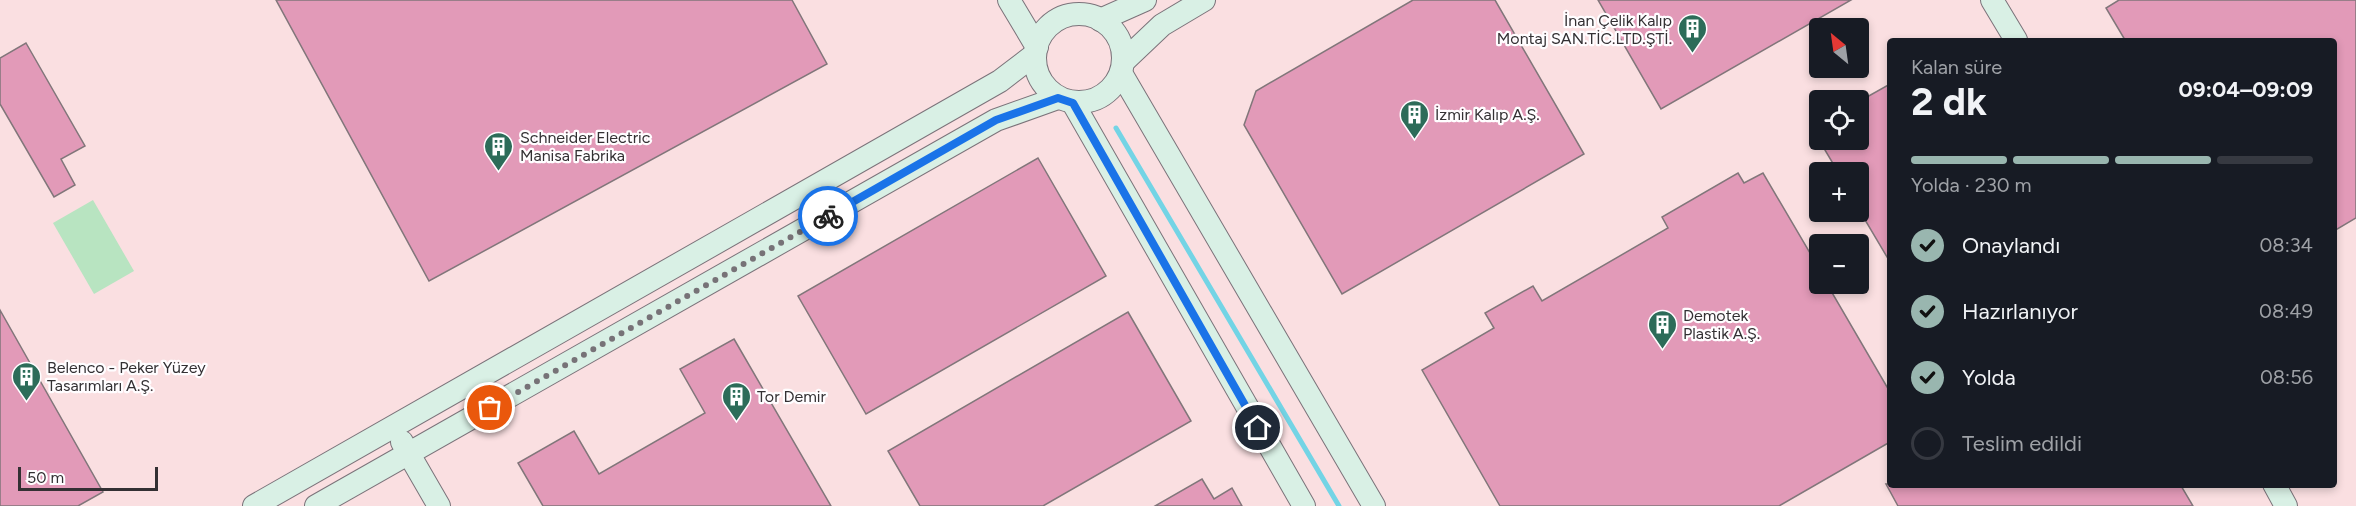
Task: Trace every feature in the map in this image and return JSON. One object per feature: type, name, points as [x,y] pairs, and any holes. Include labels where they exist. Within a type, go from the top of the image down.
[{"type":"street","points":[[1009,0],[1035,51],[1038,77],[1046,89],[1066,100],[1304,506]]},
{"type":"street","points":[[254,506],[1000,81],[1035,51],[1040,36],[1050,24],[1063,17],[1145,0]]},
{"type":"street","points":[[316,506],[996,120],[1066,100],[1089,102],[1102,96],[1113,86],[1122,68],[1162,25],[1204,0]]},
{"type":"street","points":[[1992,0],[2015,38]]},
{"type":"street","points":[[1091,12],[1115,32],[1121,45],[1122,68],[1374,506]]},
{"type":"street","points":[[393,428],[439,506]]},
{"type":"street","points":[[2276,488],[2286,506]]},
{"type":"shaded area","points":[[0,0],[2356,0],[2356,506],[0,506]]},
{"type":"green space","points":[[93,200],[134,271],[94,294],[53,223]]},
{"type":"building","name":"Schneider Electric Manisa Fabrika","points":[[276,0],[792,0],[827,64],[429,281]]},
{"type":"building","name":"İzmir Kalıp A.Ş.","points":[[1413,0],[1495,0],[1584,154],[1342,294],[1244,125],[1256,91]]},
{"type":"building","name":"İnan Çelik Kalıp Montaj SAN.TİC.LTD.ŞTİ.","points":[[1598,0],[1851,0],[1820,18],[1809,18],[1809,24],[1661,109]]},
{"type":"building","points":[[2119,0],[2356,0],[2356,218],[2337,229],[2337,38],[2124,38],[2106,8]]},
{"type":"building","points":[[26,43],[85,146],[61,159],[75,185],[54,197],[0,104],[0,58]]},
{"type":"building","points":[[1887,86],[1887,257],[1866,222],[1869,222],[1869,162],[1832,162],[1825,150],[1869,150],[1869,96]]},
{"type":"building","points":[[1038,158],[1106,276],[866,414],[798,296]]},
{"type":"building","name":"Demotek Plastik A.Ş.","points":[[1738,173],[1744,183],[1763,173],[1809,251],[1809,294],[1833,294],[1887,387],[1887,444],[1779,506],[1500,506],[1422,370],[1494,328],[1485,313],[1533,286],[1542,301],[1668,228],[1662,217]]},
{"type":"building","name":"Belenco - Peker Yüzey Tasarımları A.Ş.","points":[[0,310],[103,492],[78,506],[0,506]]},
{"type":"building","points":[[1128,312],[1191,421],[1043,506],[920,506],[888,451]]},
{"type":"building","name":"Tor Demir","points":[[734,339],[831,506],[543,506],[518,463],[574,431],[599,474],[705,413],[680,369]]},
{"type":"building","points":[[1202,479],[1214,499],[1232,488],[1242,506],[1155,506]]},
{"type":"building","points":[[1888,488],[2182,488],[2193,506],[1898,506]]},
{"type":"waterway","points":[[1116,128],[1339,506]]},
{"type":"way so far","points":[[490,408],[828,216]]},
{"type":"place","name":"İnan Çelik Kalıp Montaj SAN.TİC.LTD.ŞTİ.","points":[[1693,54]]},
{"type":"place","name":"İzmir Kalıp A.Ş.","points":[[1414,140]]},
{"type":"place","name":"Schneider Electric Manisa Fabrika","points":[[499,172]]},
{"type":"place","name":"Demotek Plastik A.Ş.","points":[[1662,350]]},
{"type":"place","name":"Belenco - Peker Yüzey Tasarımları A.Ş.","points":[[26,402]]},
{"type":"place","name":"Tor Demir","points":[[736,422]]},
{"type":"route","points":[[828,216],[996,120],[1058,98],[1073,103],[1258,428]]}]
